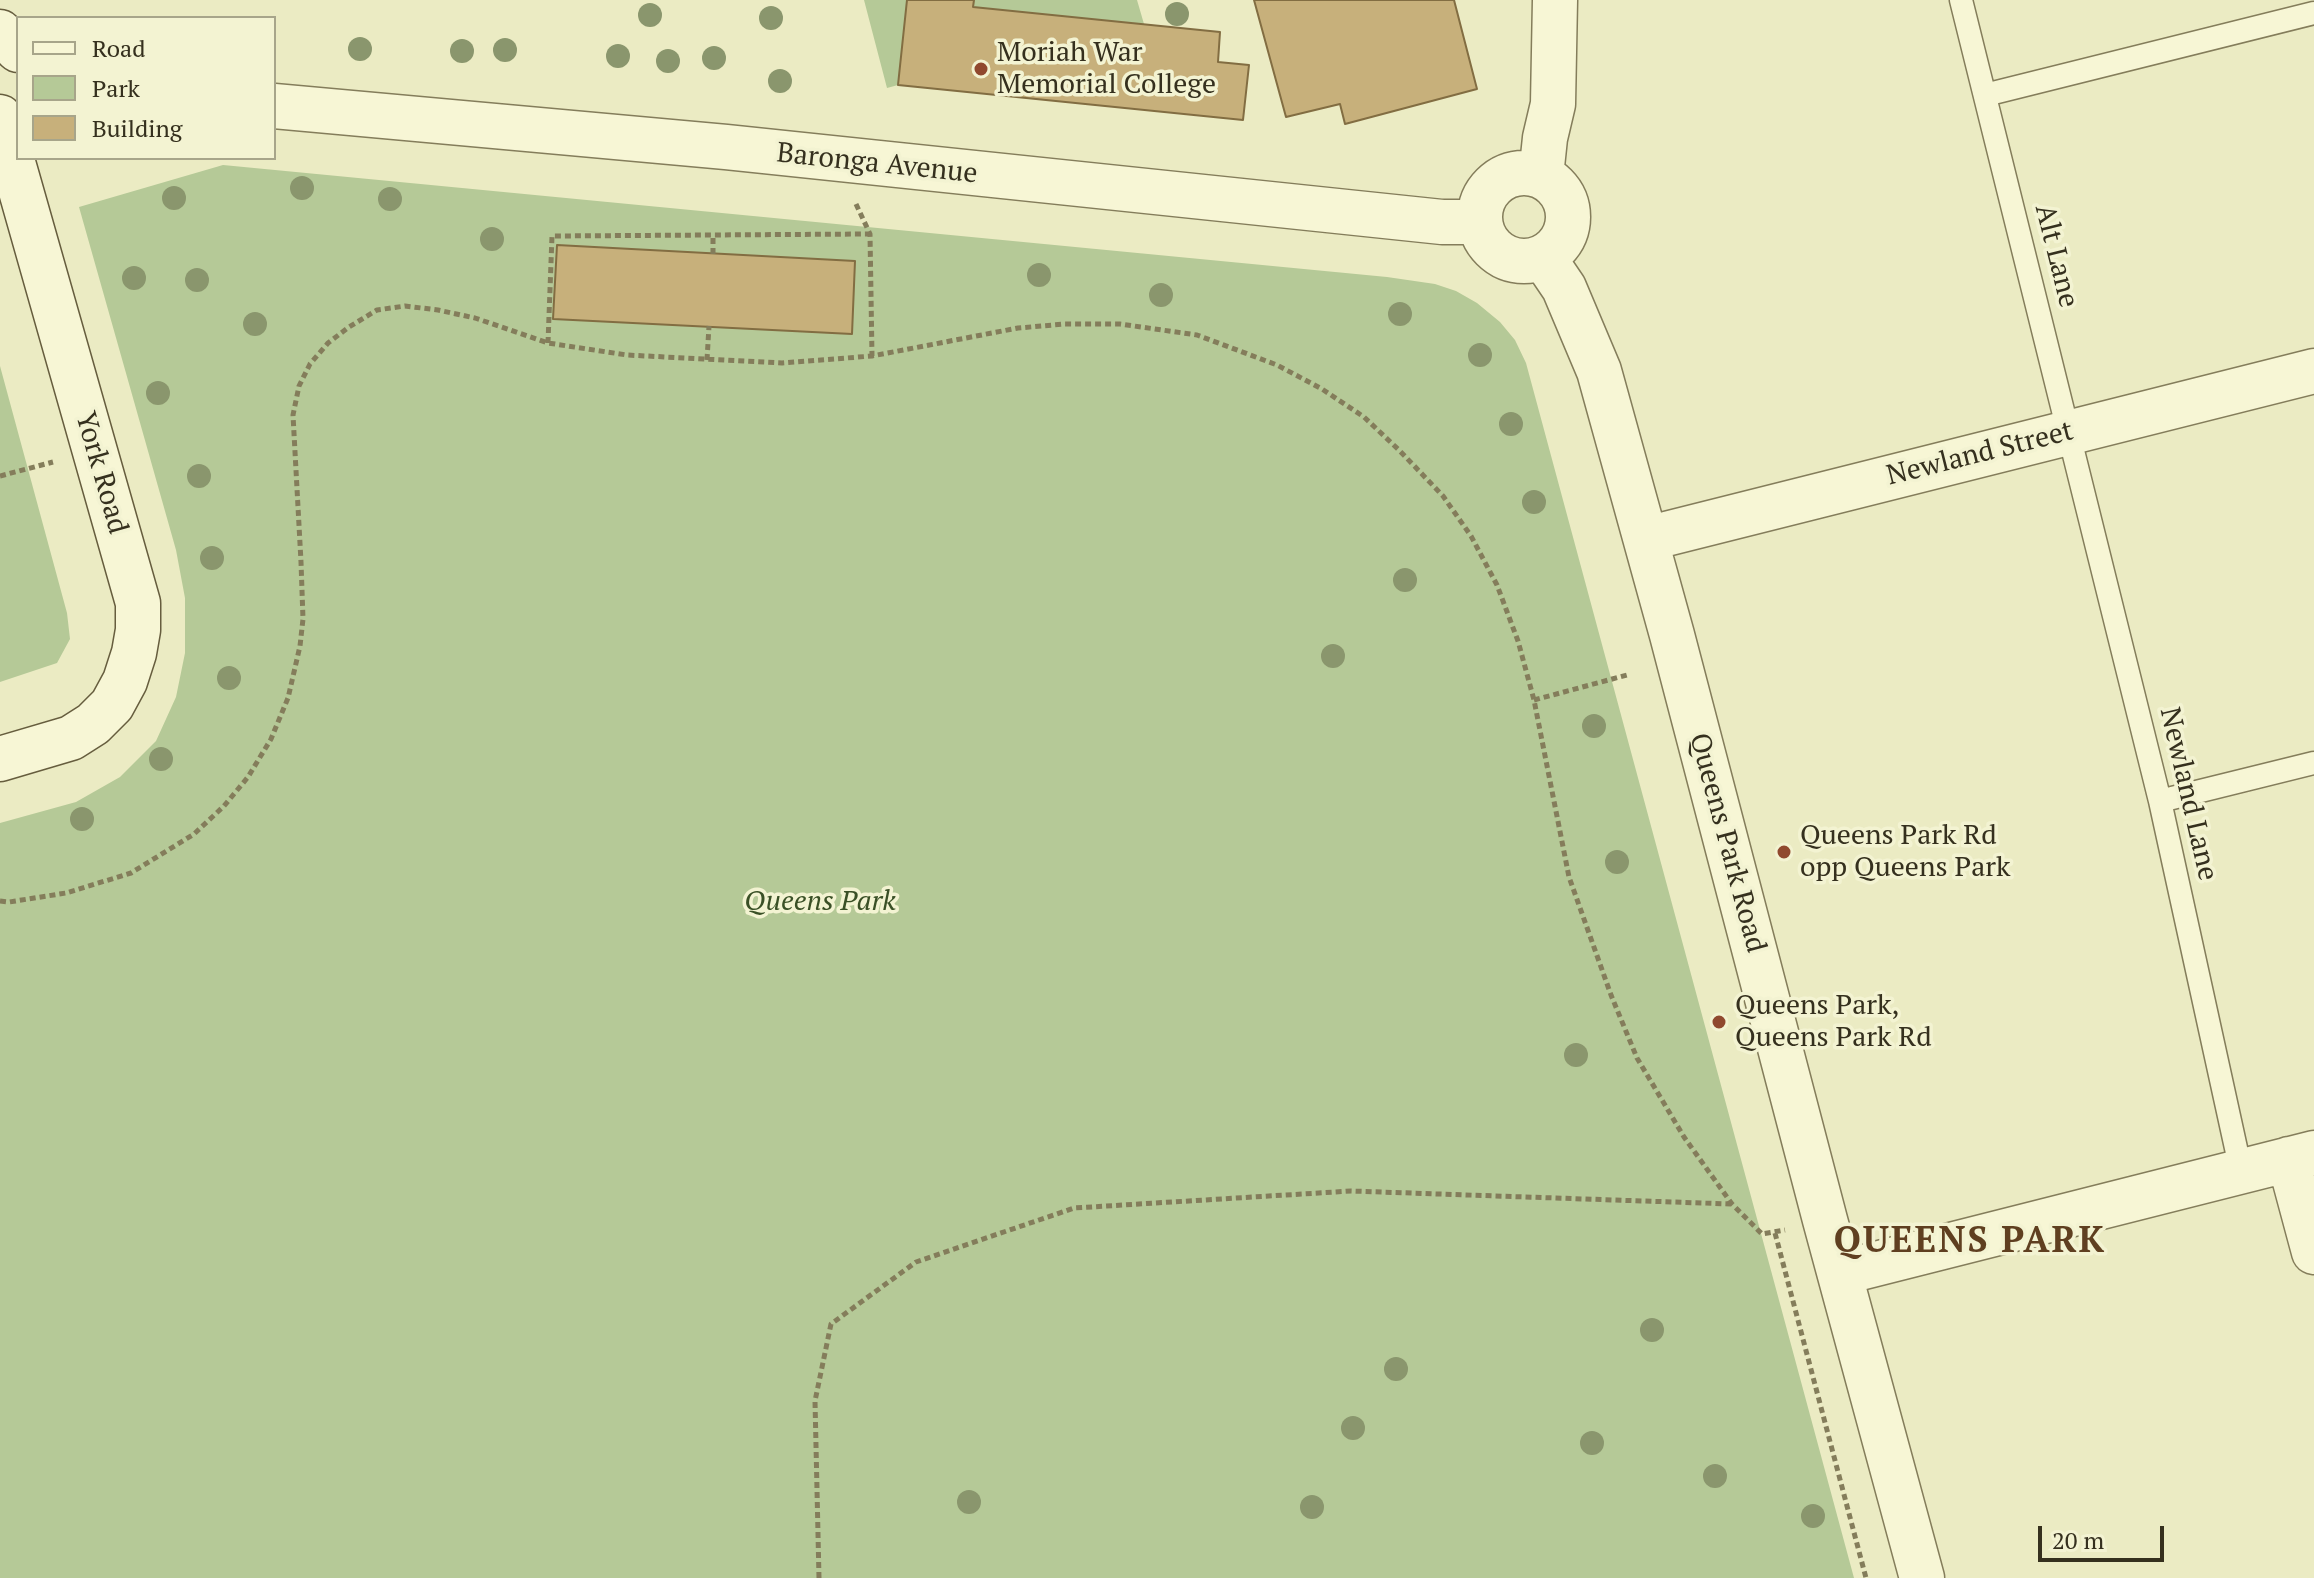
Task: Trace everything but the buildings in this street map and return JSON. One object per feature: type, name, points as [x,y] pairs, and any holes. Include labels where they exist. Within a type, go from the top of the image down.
[{"type":"street","points":[[1541,176],[1553,104],[1555,0]]},
{"type":"street","points":[[0,32],[16,48]]},
{"type":"street","name":"Baronga Avenue","points":[[276,106],[726,147],[1442,222],[1480,222]]},
{"type":"street","name":"York Road","points":[[0,759],[71,738],[93,724],[112,705],[125,681],[138,630],[138,603],[9,135]]},
{"type":"street","points":[[1526,173],[1541,176],[1562,195],[1567,208],[1568,223],[1555,249],[1530,261],[1516,261],[1492,248],[1480,222],[1481,207],[1487,193],[1497,182],[1511,175],[1526,173]]},
{"type":"street","name":"Queens Park Road","points":[[1543,257],[1564,288],[1599,371],[1922,1578]]},
{"type":"street","name":"Newland Street","points":[[1646,539],[2314,371]]},
{"type":"street","points":[[1840,1273],[2301,1156],[2314,1252]]},
{"type":"lane","name":"Alt Lane","points":[[1961,0],[2069,432]]},
{"type":"lane","points":[[1985,95],[2314,13]]},
{"type":"lane","name":"Newland Lane","points":[[2069,432],[2160,801],[2241,1171]]},
{"type":"lane","points":[[2160,801],[2314,763]]},
{"type":"path","points":[[854,199],[870,234],[872,356]]},
{"type":"path","points":[[548,343],[552,236],[870,234]]},
{"type":"path","points":[[713,236],[713,254]]},
{"type":"path","points":[[0,901],[66,893],[131,873],[194,834],[224,806],[248,777],[271,739],[288,698],[300,646],[303,619],[293,415],[299,386],[310,364],[328,343],[377,310],[405,306],[438,310],[475,318],[548,343],[627,355],[782,363],[872,356],[1018,328],[1065,324],[1120,324],[1197,335],[1277,365],[1322,389],[1364,417],[1443,496],[1471,536],[1497,585],[1518,641],[1534,700],[1569,877],[1637,1058],[1684,1137],[1732,1204],[1762,1234],[1775,1233],[1866,1578]]},
{"type":"path","points":[[707,360],[709,326]]},
{"type":"path","points":[[0,476],[94,452]]},
{"type":"path","points":[[1534,700],[1627,675]]},
{"type":"path","points":[[819,1578],[815,1401],[831,1324],[916,1262],[1074,1208],[1351,1191],[1732,1204]]},
{"type":"green space","points":[[864,0],[911,0],[898,85],[887,88]]},
{"type":"green space","points":[[974,0],[1137,0],[1144,24],[973,7]]},
{"type":"green space","name":"Queens Park","points":[[223,165],[1387,277],[1435,284],[1456,291],[1500,322],[1515,340],[1526,363],[1854,1578],[0,1578],[0,823],[76,802],[120,777],[156,741],[176,697],[185,653],[185,598],[176,550],[79,207]]},
{"type":"green space","points":[[0,366],[67,613],[70,639],[57,663],[0,682]]},
{"type":"place","name":"Moriah War Memorial College","points":[[981,69]]},
{"type":"place","name":"Queens Park Rd opp Queens Park","points":[[1784,852]]},
{"type":"place","name":"Queens Park, Queens Park Rd","points":[[1719,1022]]},
{"type":"district","name":"QUEENS PARK","points":[[1970,1242]]}]
